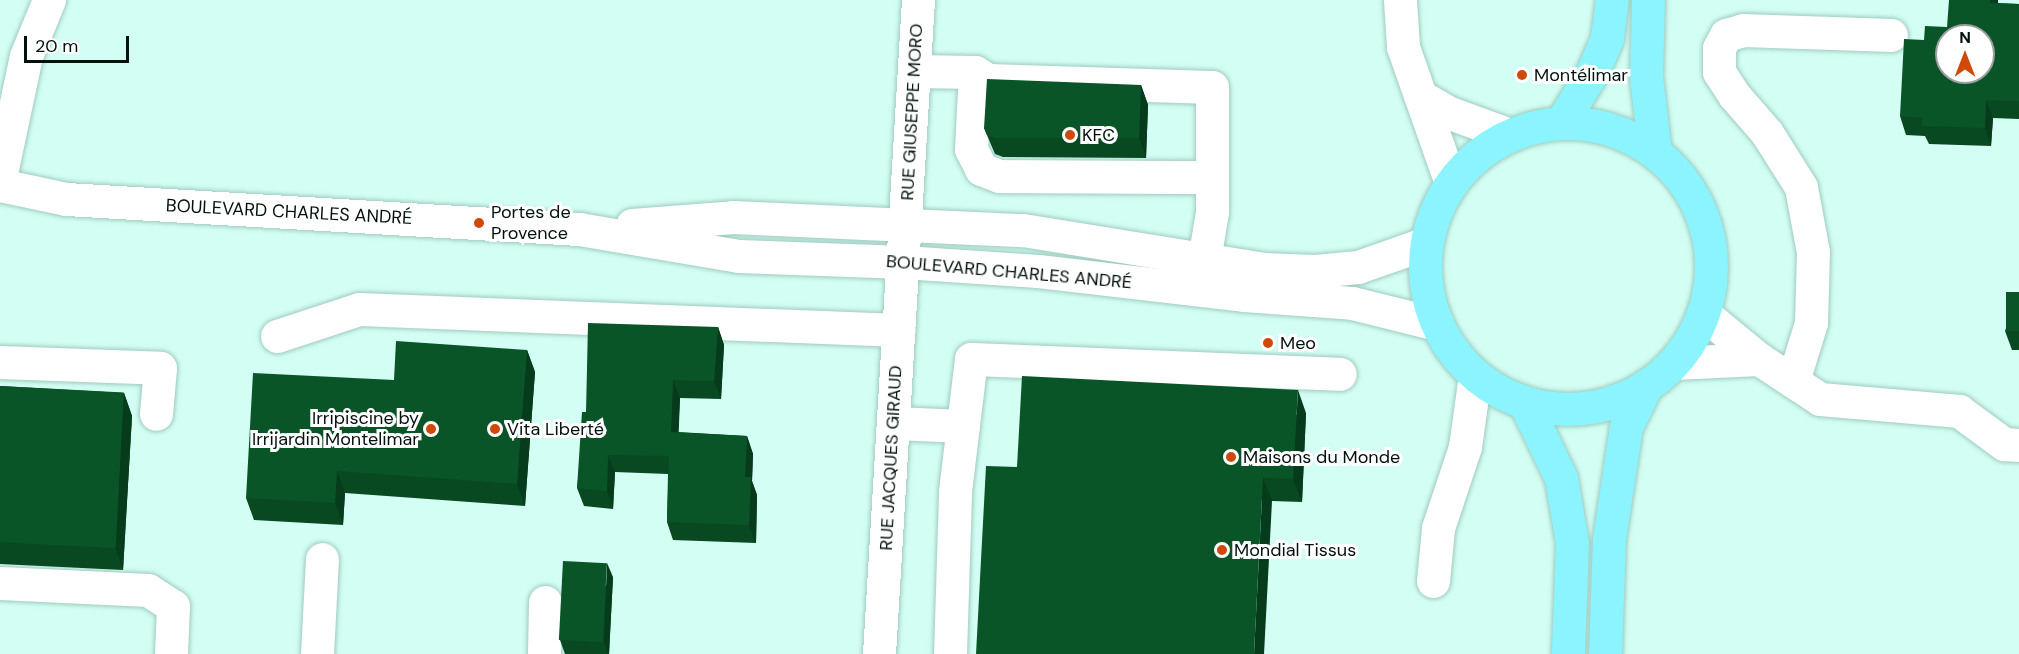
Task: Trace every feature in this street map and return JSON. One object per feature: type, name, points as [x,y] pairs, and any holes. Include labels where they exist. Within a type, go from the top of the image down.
[{"type":"main road","points":[[1561,123],[1593,71],[1607,38],[1612,0]]},
{"type":"main road","points":[[1648,0],[1646,77],[1655,152]]},
{"type":"main road","points":[[1561,123],[1594,125],[1626,135],[1655,152],[1677,173],[1694,198],[1706,225],[1712,255],[1711,285],[1704,314],[1691,340],[1674,363],[1646,387],[1608,404],[1566,409],[1525,403],[1498,391],[1474,375],[1447,343],[1437,324],[1427,289],[1426,243],[1436,212],[1451,183],[1481,152],[1510,135],[1535,127],[1561,123]]},
{"type":"main road","points":[[1605,654],[1609,539],[1624,438],[1626,427],[1646,387]]},
{"type":"main road","points":[[1525,403],[1561,478],[1572,543],[1568,654]]},
{"type":"street","points":[[0,178],[26,56],[49,0]]},
{"type":"street","name":"RUE GIUSEPPE MORO","points":[[905,243],[918,0]]},
{"type":"street","points":[[1404,6],[1403,47],[1451,183]]},
{"type":"street","points":[[1793,381],[1811,323],[1813,252],[1801,187],[1767,132],[1734,95],[1719,72],[1719,48],[1726,35],[1743,30],[1891,35]]},
{"type":"street","points":[[915,72],[975,72],[988,80],[1212,87],[1211,220],[1204,260]]},
{"type":"street","points":[[988,80],[974,90],[971,149],[981,169],[999,176],[1212,177]]},
{"type":"street","points":[[1420,96],[1450,113],[1510,135]]},
{"type":"street","name":"BOULEVARD CHARLES ANDRÉ","points":[[0,185],[66,199],[579,229],[740,256],[905,243],[1023,230],[1204,260],[1263,268],[1315,271],[1358,267],[1426,243]]},
{"type":"street","name":"BOULEVARD CHARLES ANDRÉ","points":[[579,229],[733,217],[905,243],[1038,271],[1244,295],[1352,303],[1437,324]]},
{"type":"street","name":"RUE JACQUES GIRAUD","points":[[879,654],[905,243]]},
{"type":"street","points":[[277,336],[359,309],[899,330]]},
{"type":"street","points":[[1704,314],[1759,359],[1820,399],[1959,411],[2004,444],[2019,445]]},
{"type":"street","points":[[950,654],[955,491],[971,359],[1340,374]]},
{"type":"street","points":[[1674,363],[1759,359]]},
{"type":"street","points":[[0,362],[160,368],[156,414]]},
{"type":"street","points":[[1432,581],[1438,528],[1465,447],[1474,375]]},
{"type":"street","points":[[894,423],[963,426]]},
{"type":"street","points":[[317,654],[322,558]]},
{"type":"street","points":[[0,583],[148,590],[173,606],[171,654]]},
{"type":"street","points":[[544,654],[545,602]]},
{"type":"building","points":[[1949,0],[1990,0],[1990,3],[2019,4],[2019,101],[1986,100],[1985,128],[1922,126],[1922,118],[1900,116],[1904,39],[1924,40],[1925,26],[1935,26],[1935,84],[1995,84],[1995,24],[1947,24]]},
{"type":"building","points":[[987,79],[1141,85],[1139,138],[995,138],[987,135],[984,128]]},
{"type":"building","points":[[2006,292],[2019,292],[2019,331],[2006,331]]},
{"type":"building","points":[[588,323],[718,327],[714,381],[673,380],[671,432],[747,436],[745,477],[751,477],[749,525],[667,522],[669,456],[608,455],[607,491],[577,488],[582,412],[586,412]]},
{"type":"building","points":[[396,341],[527,350],[517,484],[337,471],[335,503],[246,498],[253,373],[394,380]]},
{"type":"building","points":[[1022,376],[1298,390],[1293,479],[1263,478],[1254,654],[976,654],[986,466],[1017,467]]},
{"type":"building","points":[[0,386],[124,392],[116,548],[0,542]]},
{"type":"building","points":[[563,561],[607,563],[603,642],[559,640]]},
{"type":"place","name":"Montélimar","points":[[1522,75]]},
{"type":"place","name":"KFC","points":[[1070,135]]},
{"type":"place","name":"Portes de Provence","points":[[479,223]]},
{"type":"place","name":"Meo","points":[[1268,343]]},
{"type":"place","name":"Irripiscine by Irrijardin Montelimar","points":[[431,429]]},
{"type":"place","name":"Vita Liberté","points":[[495,429]]},
{"type":"place","name":"Maisons du Monde","points":[[1231,457]]},
{"type":"place","name":"Mondial Tissus","points":[[1222,550]]}]
